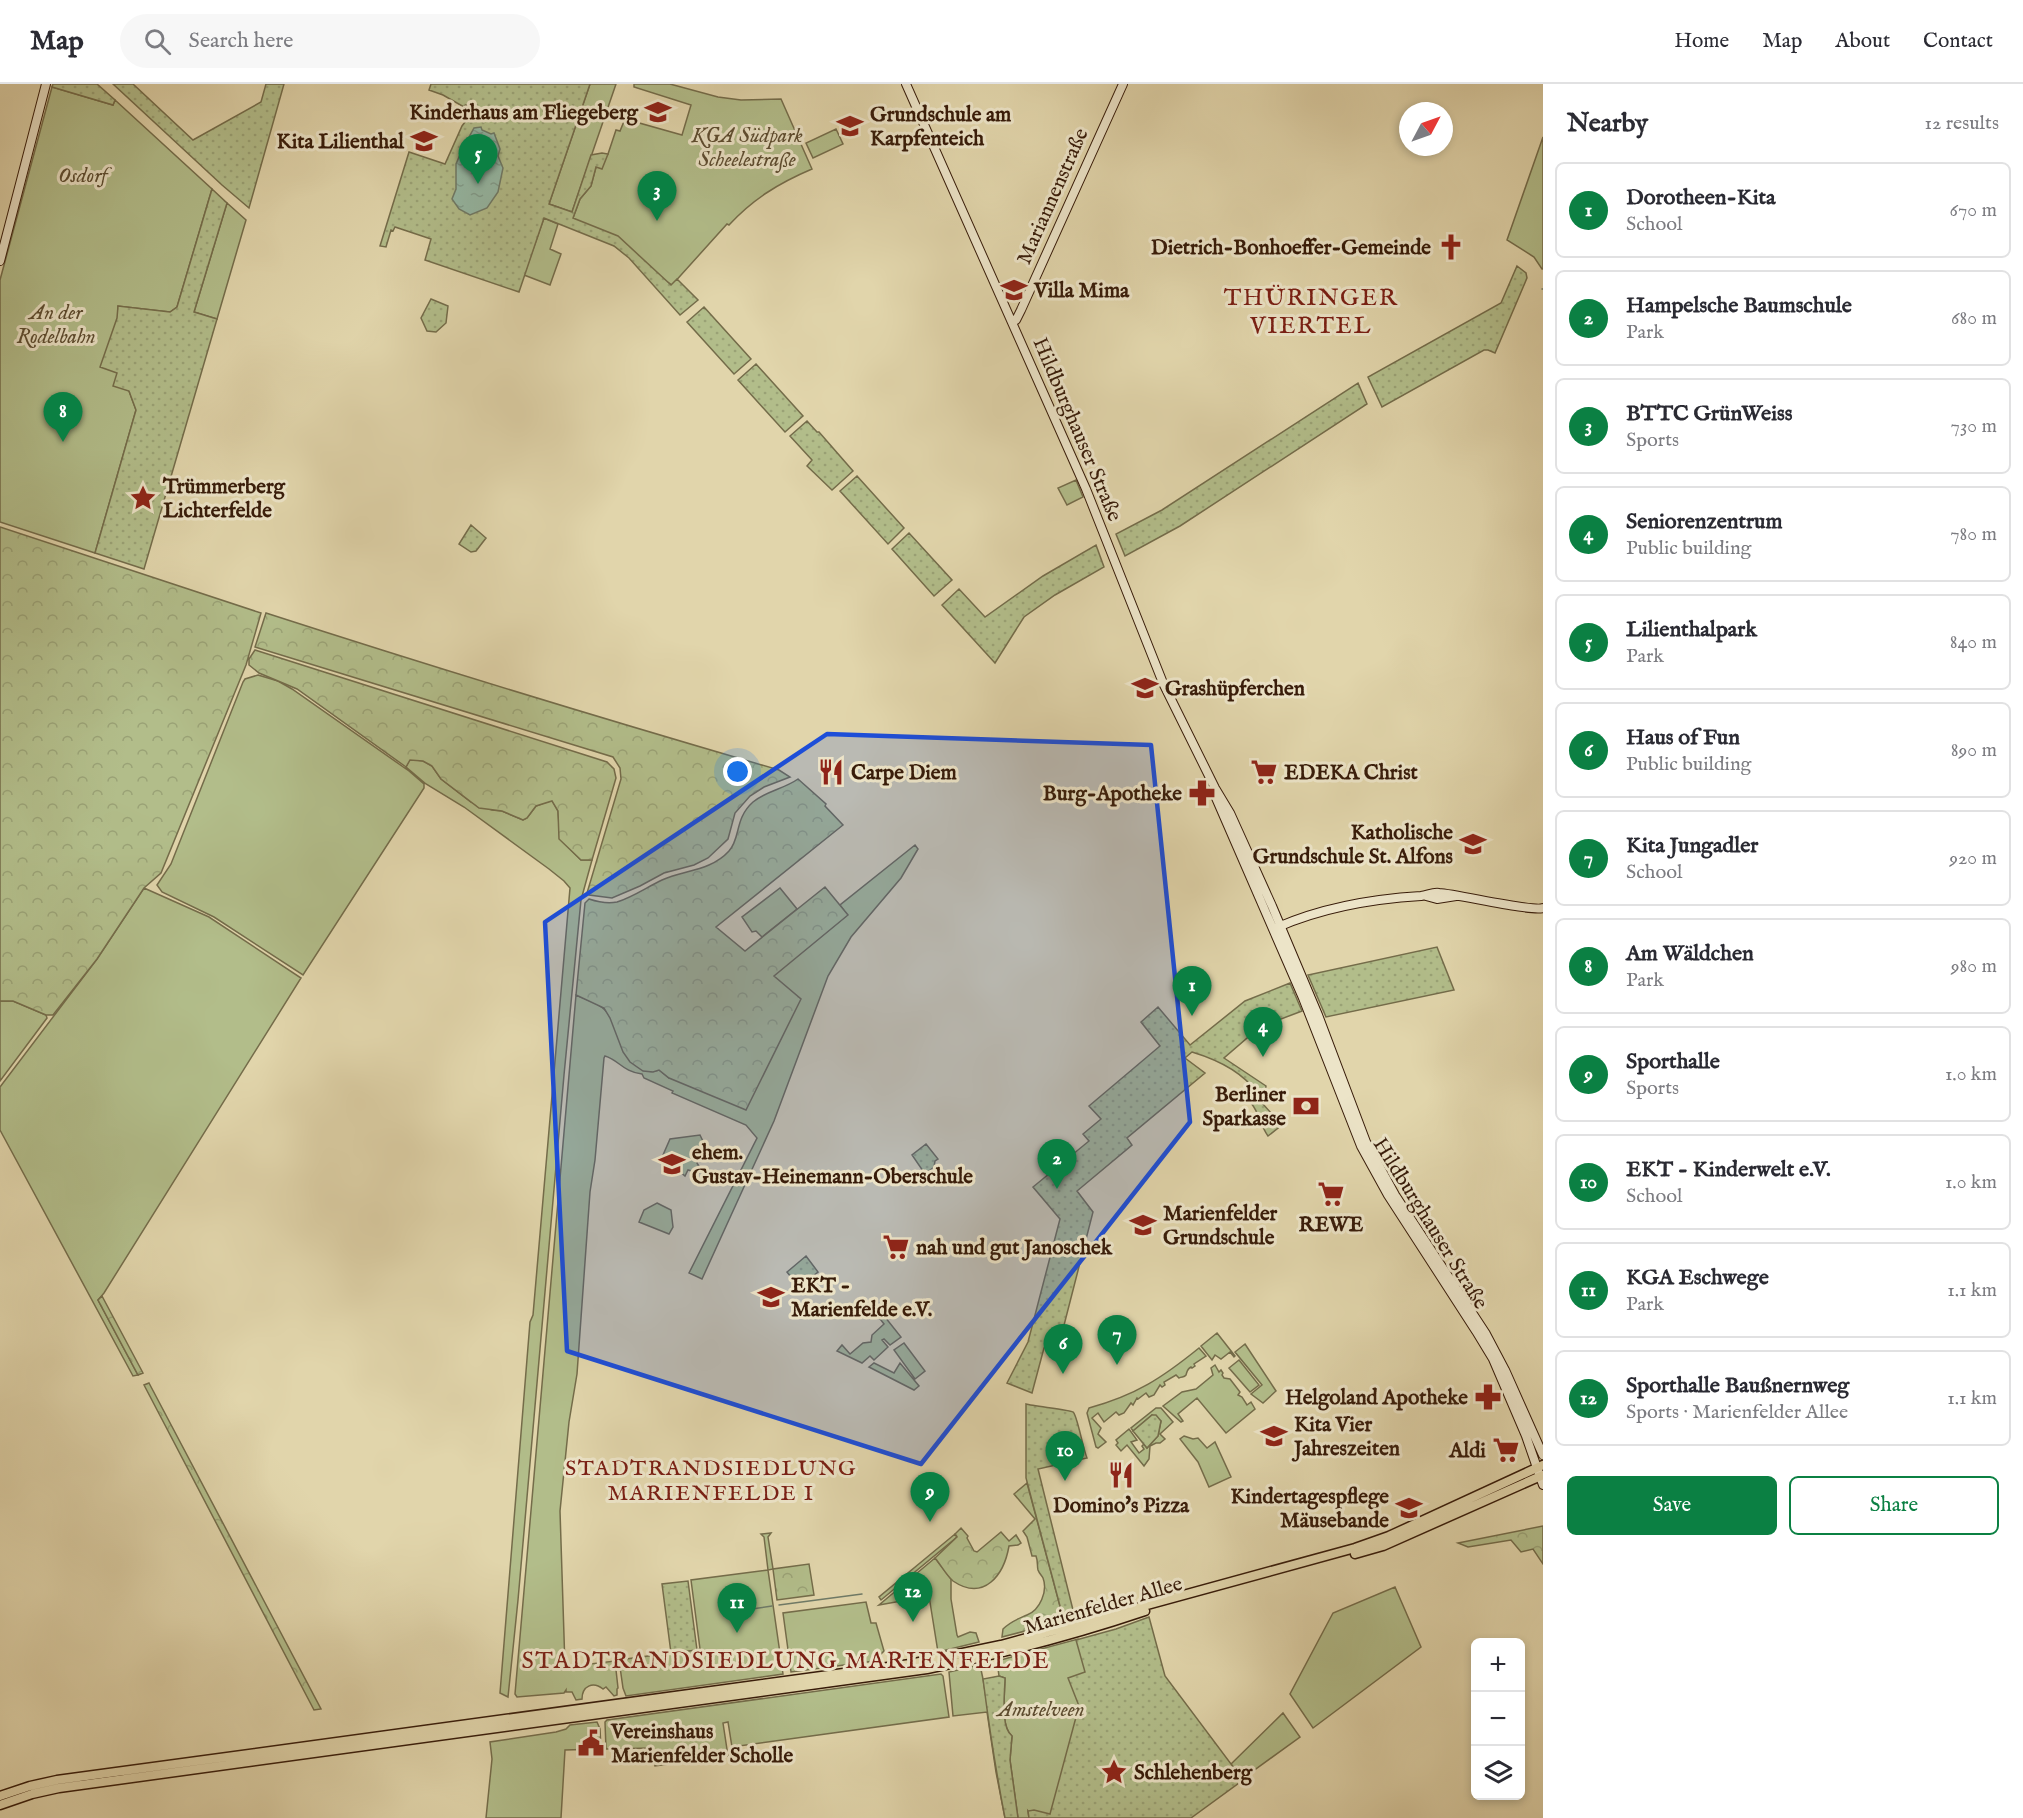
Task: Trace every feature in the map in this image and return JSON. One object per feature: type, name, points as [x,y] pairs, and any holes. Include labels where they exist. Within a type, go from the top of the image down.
[{"type":"main road","points":[[0,261],[46,84]]},
{"type":"main road","name":"Hildburghauser Straße","points":[[906,84],[1092,504],[1163,683],[1215,788],[1215,796],[1318,1014],[1369,1149],[1393,1192],[1486,1334],[1505,1370],[1543,1455]]},
{"type":"main road","name":"Mariannenstraße","points":[[1012,322],[1016,320],[1123,84]]},
{"type":"main road","points":[[1277,927],[1350,904],[1380,899],[1426,896],[1437,892],[1533,910],[1542,909]]},
{"type":"main road","name":"Hildburghauser Straße","points":[[1277,927],[1361,1146],[1391,1201],[1483,1341],[1518,1414],[1541,1471],[1543,1485]]},
{"type":"main road","name":"Marienfelder Allee","points":[[558,1716],[896,1674],[978,1658],[1366,1551],[1541,1471]]},
{"type":"main road","points":[[0,1796],[57,1780],[558,1716]]},
{"type":"main road","points":[[0,1805],[59,1788],[558,1716]]},
{"type":"highlighted area","points":[[827,734],[1151,745],[1190,1122],[921,1464],[567,1351],[545,922]]},
{"type":"green space","points":[[53,84],[97,84],[115,100],[113,105],[52,87]]},
{"type":"green space","points":[[113,84],[133,84],[193,140],[261,102],[266,84],[284,84],[249,208],[222,185]]},
{"type":"green space","points":[[431,84],[590,84],[549,204],[572,212],[591,155],[608,154],[602,169],[596,167],[591,186],[580,199],[573,218],[618,236],[671,285],[677,279],[698,300],[680,315],[629,258],[614,246],[544,218],[519,292],[425,260],[431,239],[395,227],[393,231],[391,230],[386,247],[380,246],[409,152],[445,164],[462,126],[475,109],[466,105],[464,107],[429,90]]},
{"type":"green space","points":[[590,84],[616,84],[572,212],[549,204]]},
{"type":"green space","name":"KGA Südpark Scheelestraße","points":[[634,84],[670,84],[718,97],[741,100],[781,99],[812,169],[767,192],[747,207],[729,225],[727,224],[672,285],[573,218],[580,199],[591,186],[596,167],[608,154],[616,130],[620,131],[625,119],[682,135],[691,105],[634,87]]},
{"type":"green space","points":[[52,87],[113,105],[115,100],[212,189],[177,307],[170,312],[118,306],[117,373],[129,391],[136,410],[95,553],[0,522],[0,280]]},
{"type":"green space","points":[[836,129],[843,144],[813,158],[806,143]]},
{"type":"green space","points":[[1543,137],[1542,269],[1534,257],[1507,240]]},
{"type":"green space","points":[[212,189],[227,203],[194,312],[217,319],[144,569],[95,553],[136,410],[129,391],[113,386],[117,373],[100,367],[117,318],[118,306],[170,312],[177,307]]},
{"type":"green space","points":[[227,203],[246,220],[217,319],[194,312]]},
{"type":"green space","points":[[544,218],[558,224],[550,249],[561,254],[550,285],[524,275]]},
{"type":"green space","points":[[1517,266],[1526,273],[1527,278],[1495,353],[1484,350],[1382,407],[1368,377],[1501,303]]},
{"type":"green space","points":[[431,299],[448,306],[446,323],[436,332],[427,331],[421,318]]},
{"type":"green space","points":[[704,307],[751,359],[734,374],[687,322]]},
{"type":"green space","points":[[756,364],[803,416],[785,432],[738,380]]},
{"type":"green space","points":[[1358,383],[1367,404],[1180,526],[1125,556],[1116,534],[1162,510]]},
{"type":"green space","points":[[807,421],[853,471],[832,490],[807,466],[812,460],[790,436]]},
{"type":"green space","points":[[857,476],[904,528],[888,544],[840,491]]},
{"type":"green space","points":[[1076,480],[1083,497],[1067,505],[1058,488]]},
{"type":"green space","points":[[471,525],[486,538],[476,551],[471,552],[459,544]]},
{"type":"green space","points":[[0,527],[261,613],[246,665],[161,873],[144,888],[97,959],[53,1015],[46,1015],[13,1001],[0,1001]]},
{"type":"green space","points":[[909,533],[952,580],[934,596],[892,549]]},
{"type":"green space","points":[[1096,545],[1104,567],[1055,595],[1024,617],[995,663],[942,605],[959,589],[985,617],[1043,576]]},
{"type":"green space","points":[[266,613],[779,770],[790,777],[764,787],[750,796],[735,813],[728,839],[708,858],[694,865],[664,873],[612,898],[589,895],[587,893],[621,779],[620,768],[613,757],[255,647]]},
{"type":"green space","points":[[255,650],[607,762],[614,769],[616,778],[592,860],[581,860],[559,839],[558,811],[552,801],[536,806],[523,820],[502,811],[479,808],[441,779],[432,766],[423,761],[410,760],[406,767],[297,689],[259,673],[249,665],[249,659]]},
{"type":"green space","points":[[258,675],[278,681],[292,689],[424,784],[424,788],[303,975],[214,917],[162,892],[157,885],[171,864],[243,682],[245,679]]},
{"type":"green space","points":[[410,759],[423,761],[432,766],[441,779],[471,802],[523,820],[536,806],[552,800],[558,811],[560,839],[581,860],[592,860],[581,900],[508,1697],[500,1693],[530,1322],[533,1315],[570,888],[549,869],[464,807],[426,784],[406,767]]},
{"type":"green space","points":[[798,779],[826,804],[825,806],[843,825],[716,927],[745,951],[825,887],[848,915],[774,976],[801,999],[746,1110],[669,1078],[659,1070],[643,1071],[630,1062],[623,1052],[604,1008],[576,995],[585,903],[589,899],[617,902],[662,880],[714,863],[733,846],[743,815],[753,802]]},
{"type":"green space","points":[[915,845],[918,849],[901,878],[851,937],[828,976],[774,1121],[702,1279],[689,1273],[757,1138],[746,1125],[672,1093],[673,1091],[644,1078],[642,1074],[630,1071],[610,1058],[605,1056],[604,1058],[590,1192],[577,1374],[569,1422],[560,1511],[565,1667],[615,1661],[618,1688],[617,1695],[614,1696],[606,1687],[603,1689],[592,1685],[586,1688],[582,1699],[576,1700],[572,1692],[566,1692],[566,1690],[564,1693],[517,1697],[515,1694],[576,995],[596,1003],[605,1010],[630,1060],[642,1069],[659,1070],[669,1078],[773,976],[847,915],[840,905]]},
{"type":"green space","points":[[144,888],[209,917],[301,978],[98,1300],[138,1375],[133,1376],[0,1130],[0,1087],[97,959]]},
{"type":"green space","points":[[780,888],[797,909],[762,937],[756,931],[752,932],[742,917]]},
{"type":"green space","points":[[1437,947],[1454,990],[1326,1017],[1308,975]]},
{"type":"green space","points":[[1290,983],[1302,1011],[1260,1027],[1224,1058],[1266,1086],[1262,1103],[1282,1125],[1268,1136],[1251,1103],[1257,1098],[1257,1093],[1251,1085],[1210,1058],[1192,1052],[1185,1058],[1205,1073],[1127,1138],[1132,1145],[1077,1191],[1093,1212],[1062,1333],[1044,1348],[1032,1393],[1007,1383],[1028,1342],[1060,1219],[1033,1187],[1089,1141],[1083,1134],[1101,1119],[1089,1106],[1160,1046],[1141,1022],[1158,1007],[1190,1045],[1245,1001]]},
{"type":"green space","points":[[0,1001],[13,1001],[46,1015],[47,1018],[0,1081]]},
{"type":"green space","points":[[700,1135],[709,1154],[701,1154],[698,1158],[699,1173],[688,1170],[685,1176],[678,1170],[679,1167],[663,1155],[670,1139]]},
{"type":"green space","points":[[926,1144],[938,1159],[929,1171],[923,1171],[912,1155]]},
{"type":"green space","points":[[657,1203],[671,1210],[673,1227],[669,1234],[639,1222],[644,1210]]},
{"type":"green space","points":[[806,1256],[818,1272],[799,1287],[787,1272]]},
{"type":"green space","points":[[102,1296],[143,1373],[138,1375],[98,1300]]},
{"type":"green space","points":[[881,1312],[901,1337],[890,1345],[884,1339],[882,1340],[888,1347],[874,1360],[870,1356],[862,1363],[837,1351],[842,1345],[850,1354],[863,1343],[871,1342],[872,1335],[884,1324],[877,1315]]},
{"type":"green space","points":[[1217,1333],[1234,1357],[1230,1352],[1221,1359],[1215,1355],[1212,1360],[1201,1346]]},
{"type":"green space","points":[[904,1343],[925,1371],[915,1379],[894,1350]]},
{"type":"green space","points":[[1245,1344],[1276,1391],[1263,1403],[1251,1394],[1262,1385],[1235,1352]]},
{"type":"green space","points":[[1199,1348],[1206,1356],[1194,1364],[1195,1366],[1189,1369],[1186,1375],[1179,1378],[1176,1375],[1164,1382],[1165,1385],[1162,1387],[1160,1385],[1154,1395],[1149,1397],[1146,1393],[1137,1398],[1124,1413],[1119,1415],[1116,1412],[1104,1422],[1098,1413],[1092,1418],[1101,1428],[1098,1434],[1106,1442],[1096,1447],[1087,1413],[1089,1408],[1121,1397],[1148,1384]]},
{"type":"green space","points":[[1239,1360],[1259,1385],[1250,1392],[1229,1368]]},
{"type":"green space","points":[[874,1363],[894,1373],[900,1363],[919,1386],[914,1390],[869,1367]]},
{"type":"green space","points":[[1215,1365],[1219,1372],[1221,1370],[1224,1378],[1230,1379],[1240,1392],[1238,1395],[1247,1405],[1251,1402],[1255,1409],[1226,1433],[1197,1398],[1178,1414],[1183,1421],[1181,1422],[1163,1406],[1182,1392],[1196,1389],[1213,1375],[1211,1368]]},
{"type":"green space","points":[[149,1383],[321,1709],[314,1710],[144,1385]]},
{"type":"green space","points":[[1026,1404],[1073,1412],[1087,1458],[1038,1469],[1075,1618],[1064,1621],[1026,1478]]},
{"type":"green space","points":[[1156,1408],[1161,1408],[1173,1422],[1160,1434],[1165,1439],[1150,1446],[1149,1459],[1144,1466],[1127,1445],[1121,1451],[1116,1445],[1118,1443],[1116,1440],[1129,1429],[1137,1440],[1131,1442],[1139,1453],[1144,1449],[1142,1446],[1144,1444],[1147,1448],[1158,1436],[1161,1421],[1152,1415],[1133,1431],[1131,1428]]},
{"type":"green space","points":[[1152,1415],[1156,1415],[1161,1421],[1158,1436],[1147,1448],[1133,1431]]},
{"type":"green space","points":[[1184,1436],[1198,1438],[1207,1448],[1215,1442],[1231,1477],[1209,1487],[1198,1462],[1180,1439]]},
{"type":"green space","points":[[1027,1483],[1064,1621],[1002,1637],[1003,1629],[1032,1613],[1044,1594],[1044,1583],[1038,1570],[1037,1558],[1032,1556],[1023,1531],[1035,1519],[1014,1494]]},
{"type":"green space","points":[[1543,1526],[1543,1564],[1533,1549],[1521,1552],[1511,1540],[1468,1547],[1458,1543]]},
{"type":"green space","points":[[961,1528],[968,1536],[974,1551],[977,1552],[1001,1532],[1009,1541],[1016,1535],[1021,1543],[1009,1546],[997,1575],[983,1587],[964,1587],[953,1581],[935,1558],[957,1537],[955,1534]]},
{"type":"green space","points":[[771,1533],[768,1537],[773,1569],[768,1570],[764,1537],[761,1534]]},
{"type":"green space","points":[[955,1534],[957,1537],[881,1600],[879,1597]]},
{"type":"green space","points":[[935,1558],[951,1579],[951,1599],[958,1637],[970,1632],[976,1633],[979,1642],[938,1652],[929,1596],[879,1605]]},
{"type":"green space","points":[[809,1564],[814,1595],[777,1600],[773,1569]]},
{"type":"green space","points":[[768,1570],[783,1674],[626,1696],[619,1660],[700,1649],[691,1580]]},
{"type":"green space","points":[[688,1581],[697,1650],[671,1653],[662,1584]]},
{"type":"green space","points":[[1395,1587],[1421,1647],[1313,1728],[1290,1694],[1333,1613]]},
{"type":"green space","points":[[866,1602],[871,1623],[876,1623],[884,1651],[881,1654],[882,1660],[791,1672],[783,1613]]},
{"type":"green space","points":[[1149,1617],[1165,1676],[1243,1780],[1191,1818],[1029,1818],[1028,1811],[1034,1810],[1050,1814],[1079,1706],[1068,1678],[1085,1672],[1076,1640]]},
{"type":"green space","name":"Amstelveen","points":[[1078,1639],[1094,1656],[1069,1812],[1034,1818],[1028,1811],[1029,1818],[1018,1818],[1010,1760],[1012,1736],[1008,1732],[1005,1718],[1005,1678],[999,1676],[997,1661]]},
{"type":"green space","points":[[980,1665],[1005,1818],[987,1712],[953,1716],[949,1672]]},
{"type":"green space","points":[[941,1674],[949,1717],[732,1747],[728,1722],[723,1723],[728,1756],[655,1766],[652,1748],[606,1749],[605,1722],[607,1720]]},
{"type":"green space","points":[[999,1676],[1005,1678],[1005,1717],[1008,1731],[1012,1736],[1010,1760],[1018,1818],[1005,1818],[985,1697],[983,1679]]},
{"type":"green space","points":[[1283,1713],[1300,1737],[1242,1779],[1231,1764]]},
{"type":"green space","points":[[597,1722],[600,1729],[601,1749],[565,1750],[561,1818],[486,1818],[492,1759],[490,1742],[556,1732],[570,1725]]},
{"type":"water","points":[[481,127],[482,130],[494,133],[500,149],[498,156],[503,168],[498,192],[487,208],[470,215],[459,209],[452,199],[456,189],[456,164],[474,128]]},
{"type":"waterway","points":[[779,1605],[862,1594]]},
{"type":"waterway","points":[[731,1612],[772,1606]]},
{"type":"place","name":"Kinderhaus am Fliegeberg","points":[[658,112]]},
{"type":"place","name":"Grundschule am Karpfenteich","points":[[850,126]]},
{"type":"place","name":"Kita Lilienthal","points":[[424,141]]},
{"type":"place","name":"Lilienthalpark","points":[[478,184]]},
{"type":"place","name":"BTTC GrünWeiss","points":[[657,221]]},
{"type":"place","name":"Dietrich-Bonhoeffer-Gemeinde","points":[[1451,247]]},
{"type":"place","name":"Villa Mima","points":[[1014,290]]},
{"type":"place","name":"Am Wäldchen","points":[[63,442]]},
{"type":"place","name":"Trümmerberg Lichterfelde","points":[[143,498]]},
{"type":"place","name":"Grashüpferchen","points":[[1145,688]]},
{"type":"place","name":"Carpe Diem","points":[[831,772]]},
{"type":"place","name":"EDEKA Christ","points":[[1264,772]]},
{"type":"place","name":"Burg-Apotheke","points":[[1202,793]]},
{"type":"place","name":"Katholische Grundschule St. Alfons","points":[[1473,844]]},
{"type":"place","name":"Dorotheen-Kita","points":[[1192,1016]]},
{"type":"place","name":"Seniorenzentrum","points":[[1263,1057]]},
{"type":"place","name":"Berliner Sparkasse","points":[[1306,1106]]},
{"type":"place","name":"ehem. Gustav-Heinemann-Oberschule","points":[[672,1164]]},
{"type":"place","name":"Hampelsche Baumschule","points":[[1057,1189]]},
{"type":"place","name":"REWE","points":[[1331,1194]]},
{"type":"place","name":"Marienfelder Grundschule","points":[[1143,1225]]},
{"type":"place","name":"nah und gut Janoschek","points":[[896,1247]]},
{"type":"place","name":"EKT - Marienfelde e.V.","points":[[771,1297]]},
{"type":"place","name":"Kita Jungadler","points":[[1117,1365]]},
{"type":"place","name":"Haus of Fun","points":[[1063,1374]]},
{"type":"place","name":"Helgoland Apotheke","points":[[1488,1397]]},
{"type":"place","name":"Kita Vier Jahreszeiten","points":[[1274,1436]]},
{"type":"place","name":"Aldi","points":[[1506,1450]]},
{"type":"place","name":"Domino's Pizza","points":[[1121,1475]]},
{"type":"place","name":"EKT - Kinderwelt e.V.","points":[[1065,1481]]},
{"type":"place","name":"Kindertagespflege Mäusebande","points":[[1409,1508]]},
{"type":"place","name":"Sporthalle","points":[[930,1522]]},
{"type":"place","name":"Sporthalle Baußnernweg","points":[[913,1622]]},
{"type":"place","name":"KGA Eschwege","points":[[737,1633]]},
{"type":"place","name":"Vereinshaus Marienfelder Scholle","points":[[591,1743]]},
{"type":"place","name":"Schlehenberg","points":[[1114,1772]]},
{"type":"district","name":"THÜRINGER VIERTEL","points":[[1311,311]]},
{"type":"district","name":"STADTRANDSIEDLUNG MARIENFELDE I","points":[[711,1480]]},
{"type":"district","name":"STADTRANDSIEDLUNG MARIENFELDE","points":[[786,1660]]},
{"type":"park label","name":"Osdorf","points":[[83,175]]},
{"type":"park label","name":"An der Rodelbahn","points":[[56,324]]}]
